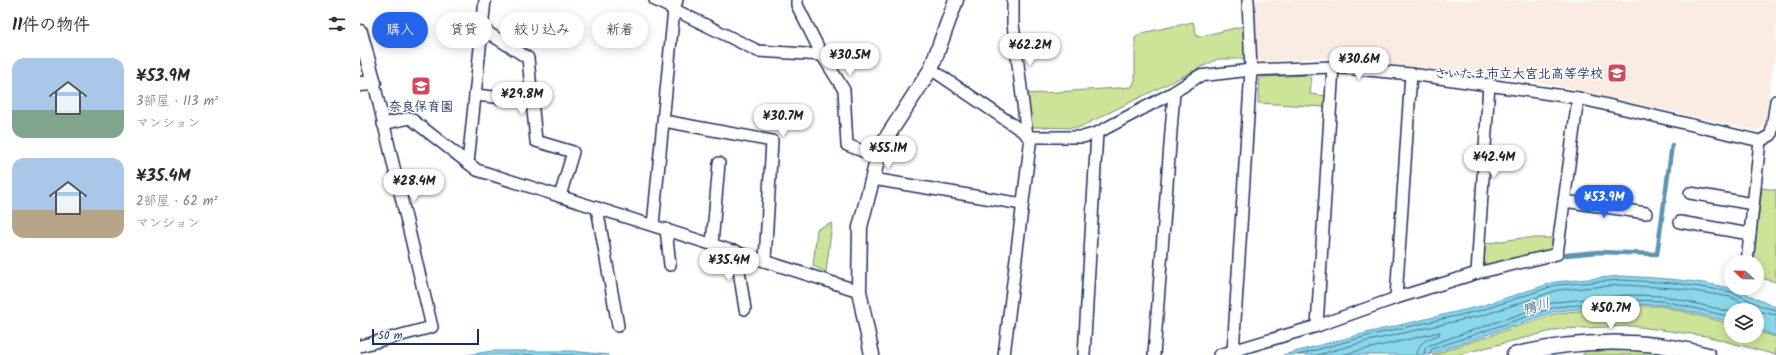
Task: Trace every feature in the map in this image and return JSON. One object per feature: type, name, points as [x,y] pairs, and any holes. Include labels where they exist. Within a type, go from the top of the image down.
[{"type":"street","points":[[484,12],[485,0]]},
{"type":"street","points":[[655,0],[676,5],[758,51],[822,55]]},
{"type":"street","points":[[796,0],[797,5],[822,55],[844,90],[847,145],[878,157]]},
{"type":"street","points":[[872,355],[859,291],[860,227],[878,157],[885,140],[931,69],[956,0]]},
{"type":"street","points":[[1004,355],[1029,137],[1013,24],[1013,0]]},
{"type":"street","points":[[1233,352],[1251,70],[1248,0]]},
{"type":"street","points":[[654,225],[676,5]]},
{"type":"street","points":[[360,32],[367,84],[383,124],[432,327],[360,346]]},
{"type":"street","points":[[492,35],[528,58],[536,141],[573,152],[560,196]]},
{"type":"street","points":[[468,163],[480,48]]},
{"type":"street","points":[[931,69],[1029,137],[1083,137],[1098,133],[1174,92],[1199,76],[1251,70],[1333,67],[1411,74],[1489,84],[1578,98],[1760,141],[1773,136],[1776,101]]},
{"type":"street","points":[[1317,326],[1333,67]]},
{"type":"street","points":[[1396,298],[1411,74]]},
{"type":"street","points":[[1477,273],[1489,84]]},
{"type":"street","points":[[1154,355],[1174,92]]},
{"type":"street","points":[[475,95],[532,101]]},
{"type":"street","points":[[1219,355],[1317,326],[1396,298],[1477,273],[1557,254],[1578,98]]},
{"type":"street","points":[[383,124],[410,118],[477,170],[859,291]]},
{"type":"street","points":[[664,121],[772,141],[765,261]]},
{"type":"street","points":[[1084,355],[1098,133]]},
{"type":"street","points":[[1748,255],[1760,141]]},
{"type":"street","points":[[712,244],[719,163]]},
{"type":"street","points":[[872,179],[1022,204]]},
{"type":"street","points":[[1690,193],[1753,204]]},
{"type":"street","points":[[1564,201],[1646,213]]},
{"type":"street","points":[[597,208],[618,326]]},
{"type":"street","points":[[1680,222],[1750,234]]},
{"type":"street","points":[[666,229],[670,265]]},
{"type":"street","points":[[736,251],[745,309]]},
{"type":"street","points":[[1514,355],[1563,345],[1615,343],[1687,349],[1708,355]]},
{"type":"shaded area","name":"さいたま市立大宮北高等学校","points":[[1253,0],[1776,0],[1776,47],[1765,124],[1757,131],[1545,83],[1336,57],[1262,62],[1256,57]]},
{"type":"green space","points":[[1193,22],[1197,37],[1244,26],[1246,59],[1218,59],[1078,128],[1031,127],[1027,94],[1132,87],[1135,80],[1135,38],[1142,33]]},
{"type":"green space","points":[[1312,75],[1310,94],[1326,96],[1325,107],[1258,103],[1260,77]]},
{"type":"green space","points":[[1762,188],[1776,190],[1776,282],[1764,279],[1764,255],[1754,255]]},
{"type":"green space","points":[[832,223],[826,272],[813,266],[817,229]]},
{"type":"green space","points":[[1522,238],[1554,238],[1553,247],[1548,251],[1481,266],[1482,244]]},
{"type":"green space","points":[[1629,306],[1662,306],[1724,322],[1724,341],[1706,336],[1632,326],[1560,329],[1457,355],[1432,355],[1557,313]]},
{"type":"green space","points":[[1764,333],[1776,337],[1776,355],[1732,343],[1764,343]]},
{"type":"green space","points":[[1587,351],[1650,351],[1675,355],[1582,355]]},
{"type":"water","name":"鴨川","points":[[1621,276],[1692,281],[1724,287],[1724,295],[1748,295],[1776,307],[1776,336],[1764,332],[1764,303],[1724,303],[1724,320],[1664,305],[1630,304],[1556,311],[1427,355],[1283,355],[1366,333],[1481,306],[1555,282]]},
{"type":"water","points":[[492,351],[571,351],[609,355],[466,355]]},
{"type":"waterway","points":[[1566,255],[1598,252],[1657,254],[1672,145]]},
{"type":"place","name":"さいたま市立大宮北高等学校","points":[[1617,73]]},
{"type":"place","name":"奈良保育園","points":[[421,86]]}]
